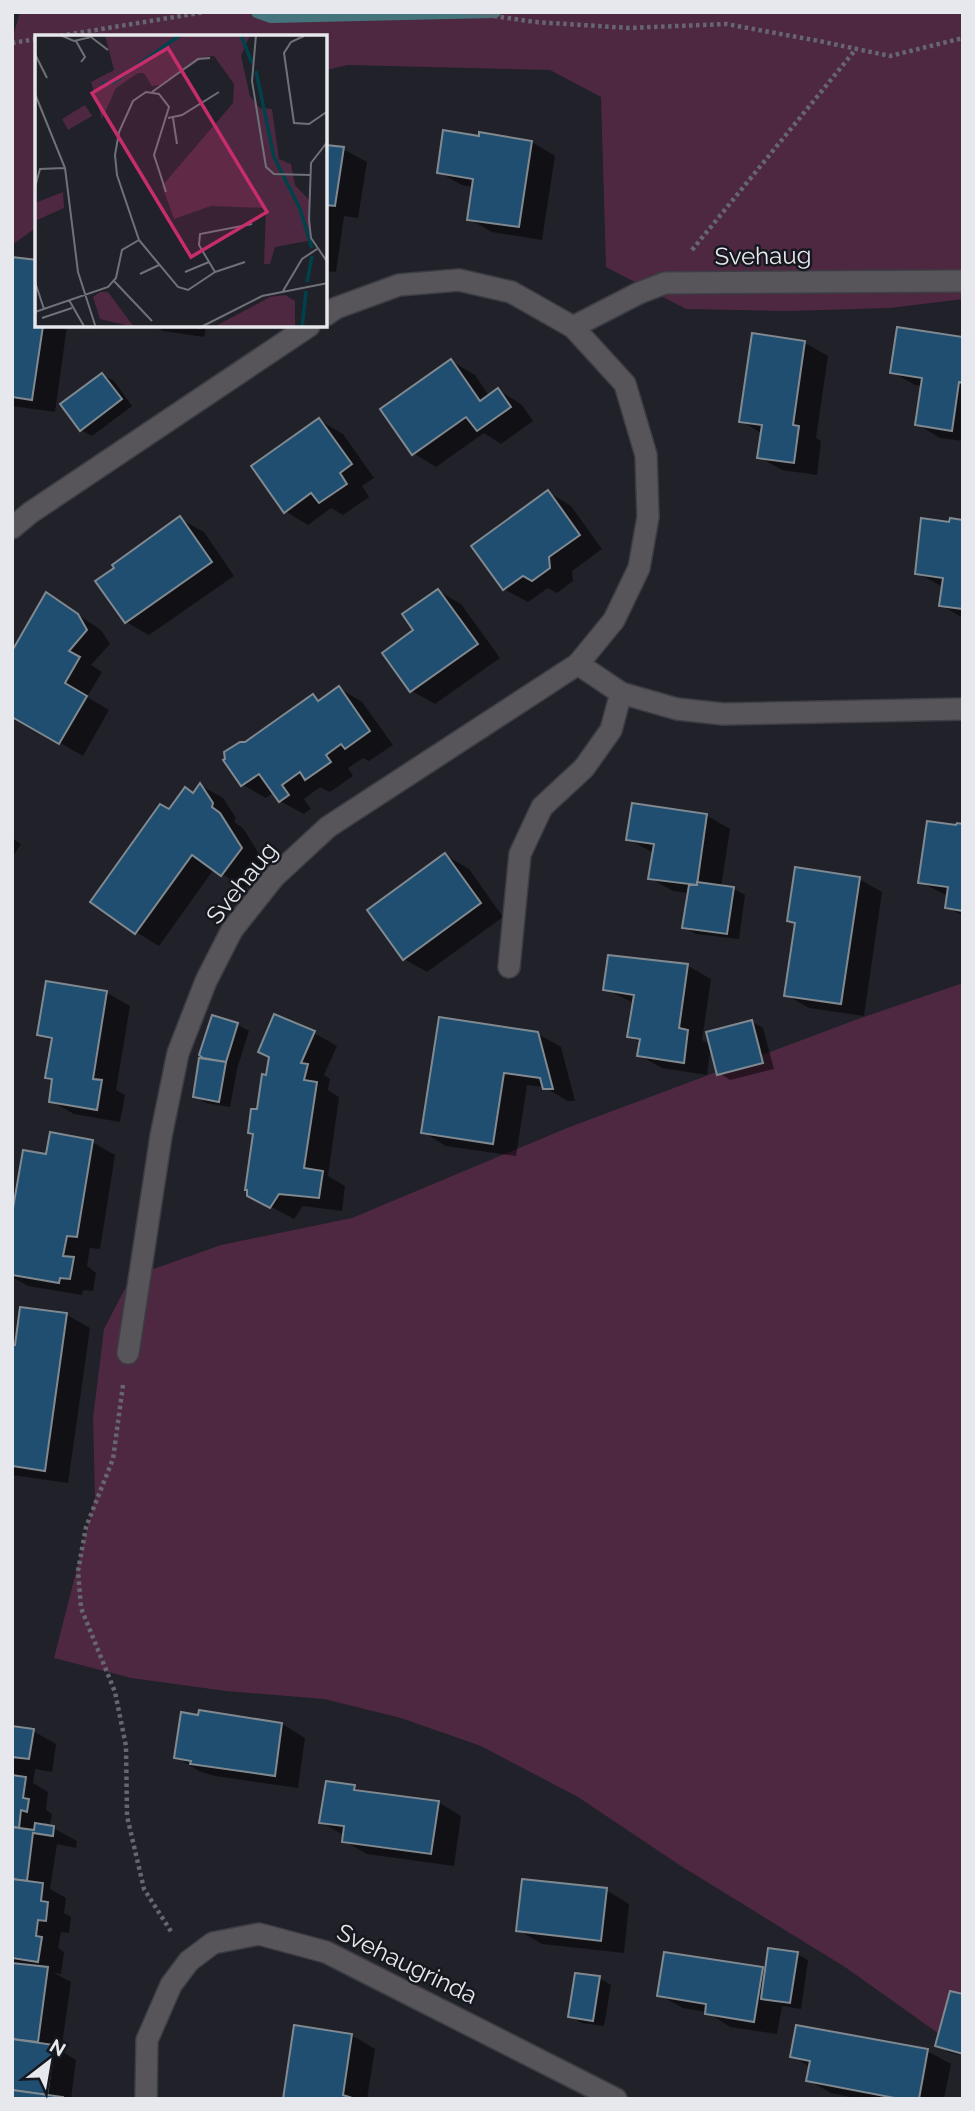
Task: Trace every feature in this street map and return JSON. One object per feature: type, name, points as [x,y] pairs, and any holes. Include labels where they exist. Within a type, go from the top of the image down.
[{"type":"street","name":"Svehaug","points":[[128,1353],[162,1136],[178,1053],[206,981],[232,930],[274,877],[328,827],[578,664],[614,620],[639,568],[648,517],[646,455],[625,384],[573,327],[510,292],[459,280],[399,285],[337,308],[327,314]]},
{"type":"street","name":"Svehaug","points":[[573,327],[639,293],[665,283],[963,281]]},
{"type":"street","points":[[12,528],[30,513],[308,327]]},
{"type":"street","points":[[578,664],[621,693],[677,709],[723,714],[963,709]]},
{"type":"street","points":[[509,967],[520,854],[542,807],[584,768],[611,730],[621,693]]},
{"type":"street","name":"Svehaugrinda","points":[[146,2099],[147,2040],[171,1985],[189,1961],[213,1943],[259,1934],[326,1952],[616,2099]]},
{"type":"path","points":[[65,35],[205,12]]},
{"type":"path","points":[[466,12],[535,22],[629,28],[726,24],[890,56],[963,38]]},
{"type":"path","points":[[12,43],[35,39]]},
{"type":"path","points":[[665,283],[856,49]]},
{"type":"path","points":[[128,1353],[113,1460],[86,1527],[78,1571],[81,1608],[115,1692],[125,1746],[127,1816],[144,1889],[189,1961]]},
{"type":"shaded area","points":[[20,12],[963,12],[963,299],[890,308],[787,311],[686,309],[606,267],[601,97],[550,70],[348,65],[327,70],[327,35],[35,35],[35,228],[12,245],[12,40]]},
{"type":"shaded area","points":[[963,983],[963,2051],[845,1967],[681,1866],[578,1797],[481,1746],[401,1718],[324,1699],[226,1691],[131,1678],[54,1658],[95,1498],[93,1418],[104,1329],[131,1277],[221,1245],[352,1218],[567,1128],[858,1019]]},
{"type":"building","points":[[443,130],[479,136],[479,132],[532,141],[519,227],[467,220],[473,179],[437,173]]},
{"type":"building","points":[[327,145],[344,147],[335,206],[327,205]]},
{"type":"building","points":[[12,257],[35,260],[35,327],[43,327],[32,400],[12,397]]},
{"type":"building","points":[[897,327],[963,337],[963,383],[959,382],[952,431],[915,425],[922,378],[890,373]]},
{"type":"building","points":[[752,333],[805,341],[793,425],[799,426],[794,463],[757,458],[762,425],[739,422]]},
{"type":"building","points":[[451,359],[480,401],[498,388],[511,407],[477,431],[466,417],[412,455],[380,409]]},
{"type":"building","points":[[102,373],[122,399],[80,431],[60,404]]},
{"type":"building","points":[[319,418],[352,464],[340,473],[347,484],[319,503],[311,493],[284,513],[251,466]]},
{"type":"building","points":[[548,490],[580,535],[549,557],[550,568],[532,581],[523,576],[503,590],[471,546]]},
{"type":"building","points":[[180,516],[212,562],[125,623],[95,581],[114,568],[112,565]]},
{"type":"building","points":[[921,518],[949,522],[950,518],[963,520],[963,609],[939,606],[943,578],[915,574]]},
{"type":"building","points":[[438,589],[478,644],[410,692],[382,653],[413,630],[402,614]]},
{"type":"building","points":[[46,592],[78,614],[87,630],[69,651],[80,657],[65,683],[87,696],[59,744],[12,717],[12,651]]},
{"type":"building","points":[[339,686],[370,731],[345,749],[341,744],[326,755],[331,762],[305,780],[300,772],[282,785],[289,795],[279,802],[259,774],[241,786],[223,760],[224,752],[240,742],[245,742],[313,694],[318,701]]},
{"type":"building","points":[[200,783],[213,803],[212,807],[220,813],[242,848],[221,876],[192,855],[135,934],[90,902],[160,804],[169,809],[185,787],[193,793]]},
{"type":"building","points":[[632,803],[707,814],[697,885],[648,879],[654,844],[626,840]]},
{"type":"building","points":[[927,821],[963,824],[963,911],[945,908],[948,887],[918,883]]},
{"type":"building","points":[[445,853],[481,903],[403,960],[367,910]]},
{"type":"building","points":[[795,867],[860,877],[841,1004],[784,996],[795,923],[787,921]]},
{"type":"building","points":[[697,882],[734,887],[727,934],[682,928],[689,885],[697,885]]},
{"type":"building","points":[[608,955],[688,964],[679,1028],[688,1030],[684,1063],[637,1056],[640,1039],[627,1037],[634,995],[603,990]]},
{"type":"building","points":[[46,981],[107,991],[93,1079],[102,1080],[97,1110],[49,1102],[52,1079],[45,1078],[52,1038],[37,1035]]},
{"type":"building","points":[[274,1014],[315,1031],[301,1063],[308,1064],[304,1080],[317,1082],[304,1168],[323,1171],[319,1198],[279,1194],[270,1208],[247,1196],[245,1190],[253,1134],[248,1133],[251,1109],[257,1109],[262,1074],[266,1075],[269,1057],[258,1052]]},
{"type":"building","points":[[212,1015],[238,1023],[226,1062],[199,1055]]},
{"type":"building","points":[[439,1017],[538,1032],[553,1089],[543,1089],[540,1078],[504,1073],[493,1144],[421,1133]]},
{"type":"building","points":[[752,1020],[763,1063],[717,1075],[706,1032]]},
{"type":"building","points":[[199,1058],[226,1062],[219,1102],[193,1097]]},
{"type":"building","points":[[50,1132],[93,1140],[77,1237],[67,1236],[63,1256],[74,1257],[70,1279],[60,1278],[59,1283],[12,1275],[12,1214],[23,1150],[46,1154]]},
{"type":"building","points":[[20,1307],[67,1313],[45,1471],[12,1466],[12,1345],[15,1345]]},
{"type":"building","points":[[199,1710],[282,1723],[275,1776],[190,1764],[191,1761],[174,1758],[181,1712],[198,1715]]},
{"type":"building","points":[[12,1726],[34,1729],[29,1759],[12,1757]]},
{"type":"building","points":[[12,1775],[26,1777],[23,1798],[29,1799],[27,1812],[21,1810],[19,1828],[12,1827]]},
{"type":"building","points":[[326,1781],[355,1785],[354,1790],[439,1801],[431,1854],[342,1842],[344,1826],[319,1823]]},
{"type":"building","points":[[35,1823],[54,1826],[53,1836],[33,1833],[27,1881],[12,1879],[12,1827],[34,1830]]},
{"type":"building","points":[[12,1879],[43,1883],[41,1901],[48,1902],[46,1921],[38,1920],[36,1936],[42,1937],[38,1962],[12,1958]]},
{"type":"building","points":[[522,1879],[607,1888],[601,1941],[516,1931]]},
{"type":"building","points":[[768,1948],[798,1952],[790,2003],[761,1999]]},
{"type":"building","points":[[664,1952],[763,1967],[754,2022],[705,2014],[706,2004],[657,1996]]},
{"type":"building","points":[[12,1963],[48,1967],[38,2042],[12,2039]]},
{"type":"building","points":[[575,1973],[600,1976],[593,2021],[568,2017]]},
{"type":"building","points":[[950,1991],[963,1994],[963,2054],[935,2046]]},
{"type":"building","points":[[294,2025],[352,2034],[343,2095],[355,2099],[283,2099]]},
{"type":"building","points":[[796,2025],[928,2049],[919,2099],[900,2099],[806,2081],[810,2061],[790,2057]]},
{"type":"building","points":[[12,2039],[54,2045],[47,2095],[12,2090]]},
{"type":"building","points":[[12,2090],[63,2097],[63,2099],[12,2099]]},
{"type":"waterway","points":[[257,12],[271,17],[495,12]]}]
